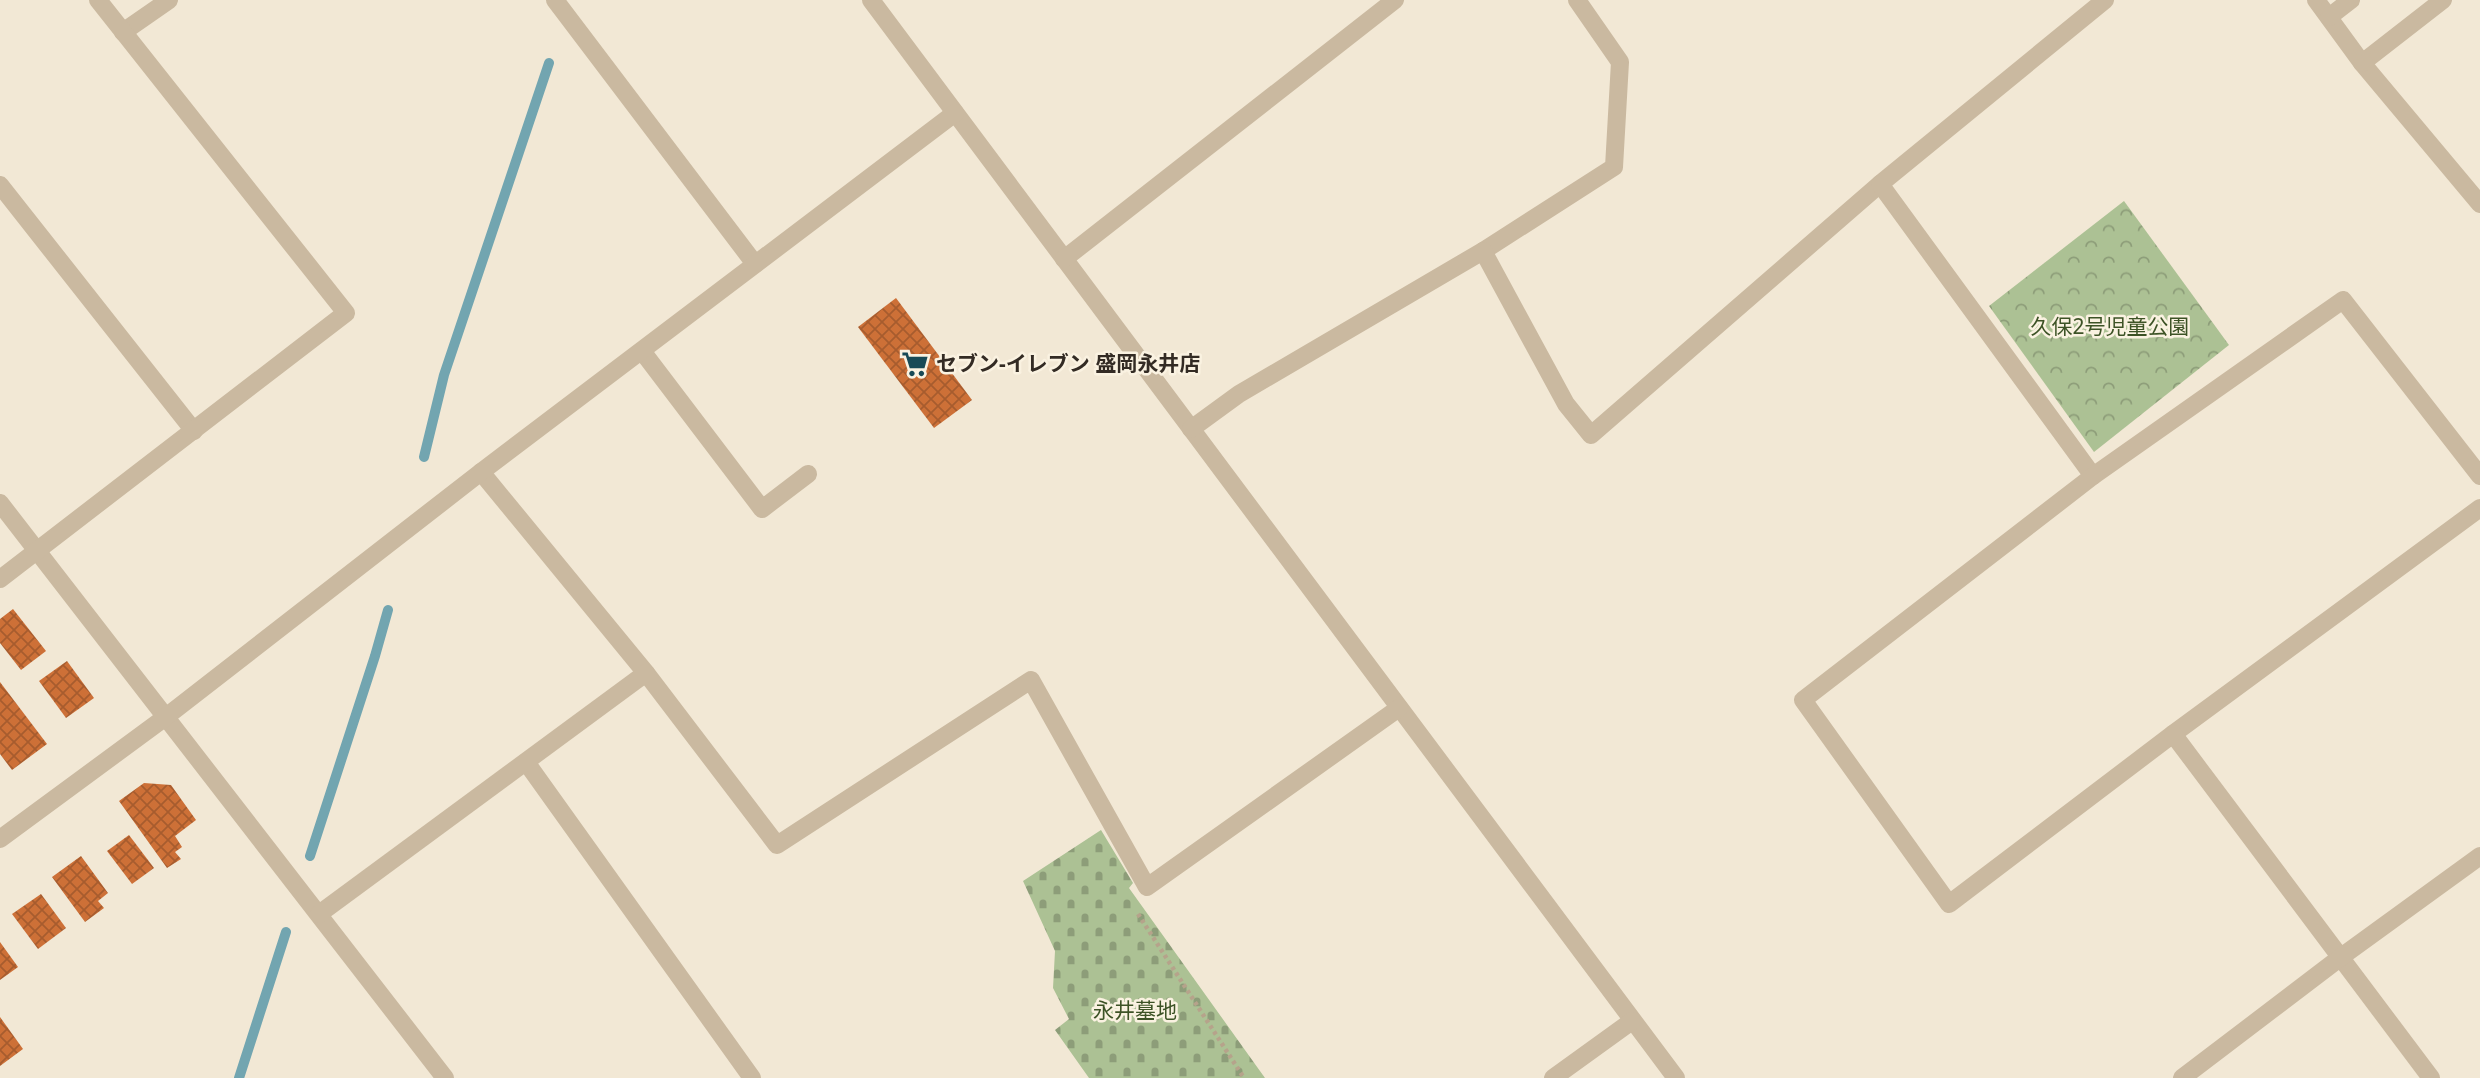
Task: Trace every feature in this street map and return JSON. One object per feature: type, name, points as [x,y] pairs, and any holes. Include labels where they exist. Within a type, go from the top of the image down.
[{"type":"street","points":[[0,579],[346,313],[99,0]]},
{"type":"street","points":[[123,32],[169,0]]},
{"type":"street","points":[[555,0],[755,264]]},
{"type":"street","points":[[871,0],[1676,1078]]},
{"type":"street","points":[[1064,259],[1395,0]]},
{"type":"street","points":[[1191,429],[1239,394],[1483,251],[1614,167],[1620,62],[1577,0]]},
{"type":"street","points":[[1483,251],[1566,404],[1591,435],[1880,184],[2105,0]]},
{"type":"street","points":[[2316,0],[2362,62],[2480,204]]},
{"type":"street","points":[[2329,17],[2351,0]]},
{"type":"street","points":[[2362,62],[2443,0]]},
{"type":"street","points":[[0,838],[167,716],[481,472],[955,113]]},
{"type":"street","points":[[1880,184],[2093,477]]},
{"type":"street","points":[[0,185],[194,431]]},
{"type":"street","points":[[2480,476],[2343,299],[2093,477],[1803,700],[1950,904],[2173,733],[2480,508]]},
{"type":"street","points":[[642,351],[762,509],[808,474]]},
{"type":"street","points":[[481,472],[646,673],[777,845],[1031,680],[1147,887],[1399,708]]},
{"type":"street","points":[[0,503],[446,1078]]},
{"type":"street","points":[[319,914],[646,673]]},
{"type":"street","points":[[2173,733],[2431,1078]]},
{"type":"street","points":[[526,762],[752,1078]]},
{"type":"street","points":[[2182,1078],[2480,856]]},
{"type":"street","points":[[1553,1078],[1632,1021]]},
{"type":"path","points":[[1147,887],[1138,913],[1244,1078]]},
{"type":"green space","name":"久保2号児童公園","points":[[2124,201],[2229,345],[2094,452],[1989,306]]},
{"type":"green space","name":"永井墓地","points":[[1101,830],[1133,883],[1129,888],[1265,1078],[1089,1078],[1055,1030],[1069,1019],[1053,988],[1055,951],[1023,881]]},
{"type":"building","name":"セブン-イレブン 盛岡永井店","points":[[896,298],[972,400],[934,428],[858,327]]},
{"type":"building","points":[[13,609],[46,651],[21,670],[0,643],[0,619]]},
{"type":"building","points":[[67,661],[94,698],[66,718],[39,681]]},
{"type":"building","points":[[0,682],[47,744],[12,770],[0,754]]},
{"type":"building","points":[[144,783],[171,785],[196,820],[175,836],[182,847],[175,852],[181,859],[167,868],[119,801]]},
{"type":"building","points":[[129,835],[154,868],[132,884],[107,851]]},
{"type":"building","points":[[81,856],[108,893],[98,901],[104,908],[85,922],[52,877]]},
{"type":"building","points":[[41,894],[66,928],[38,949],[12,914]]},
{"type":"building","points":[[0,942],[18,967],[0,980]]},
{"type":"building","points":[[0,1017],[23,1049],[0,1066]]},
{"type":"waterway","points":[[424,457],[444,375],[549,63]]},
{"type":"waterway","points":[[310,856],[388,610]]},
{"type":"waterway","points":[[239,1078],[286,932]]},
{"type":"place","name":"セブン-イレブン 盛岡永井店","points":[[915,364]]}]
